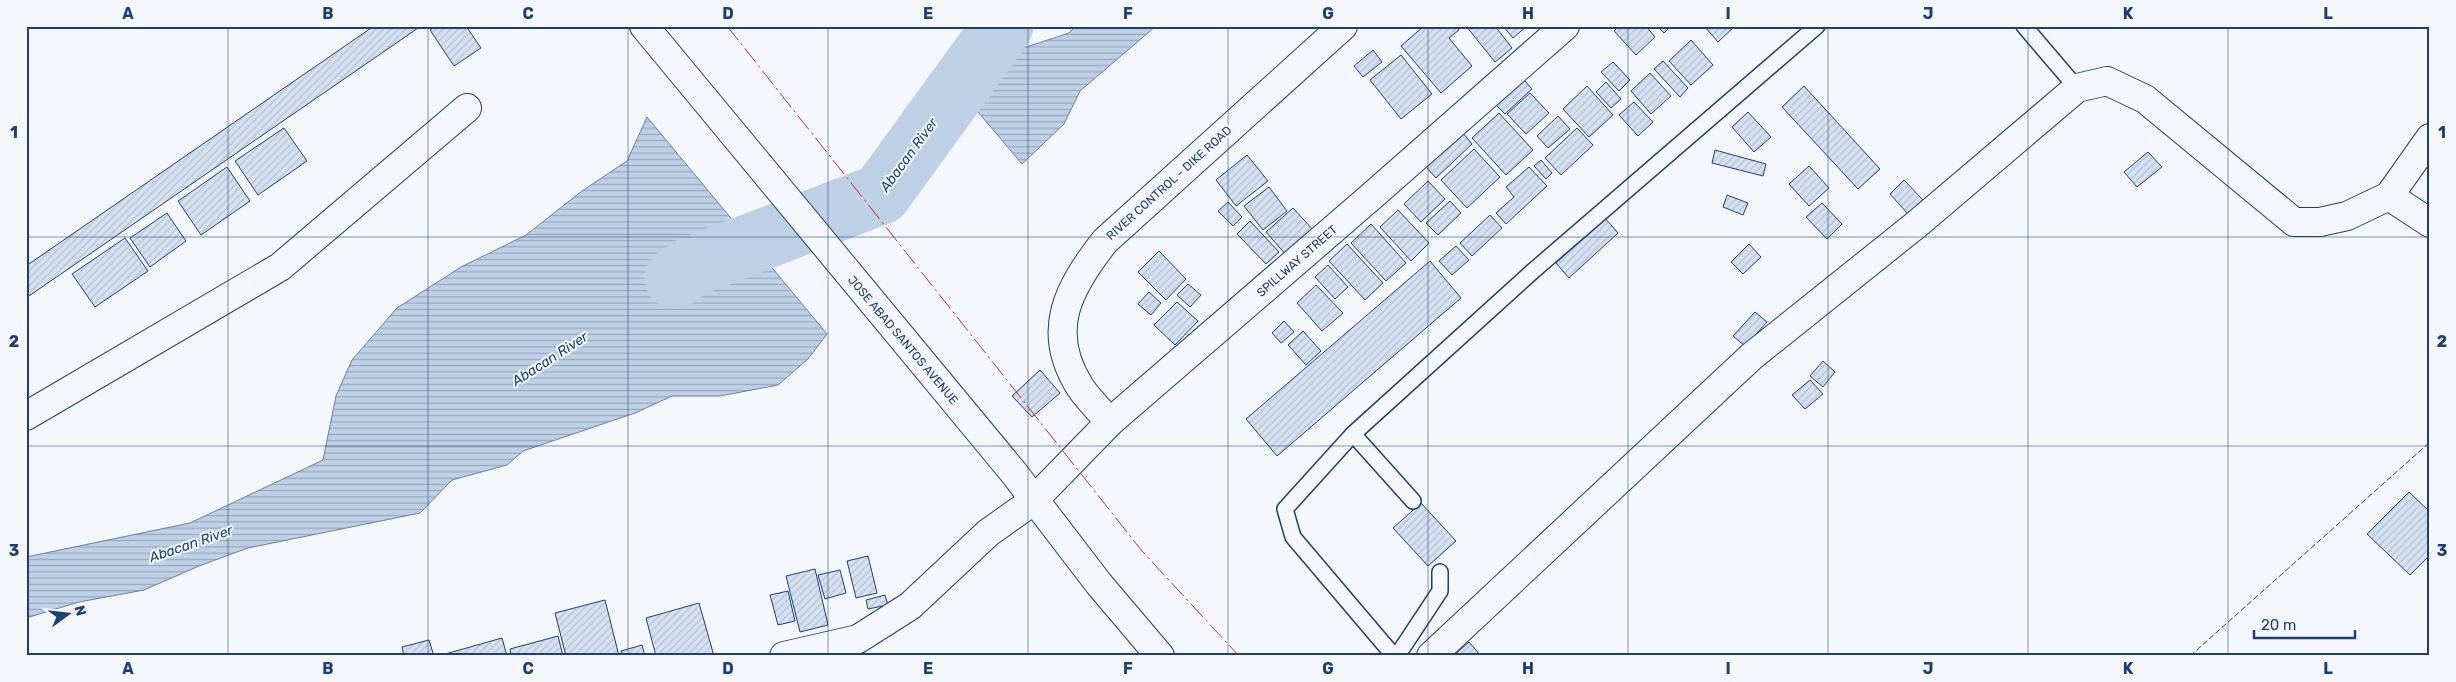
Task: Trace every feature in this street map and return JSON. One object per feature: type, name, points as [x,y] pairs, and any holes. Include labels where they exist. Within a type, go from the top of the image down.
[{"type":"main road","name":"JOSE ABAD SANTOS AVENUE","points":[[644,26],[1014,473],[1033,501],[1160,656]]},
{"type":"main road","name":"RIVER CONTROL - DIKE ROAD","points":[[1110,422],[1081,388],[1066,361],[1062,330],[1067,302],[1080,273],[1105,241],[1343,26]]},
{"type":"main road","name":"SPILLWAY STREET","points":[[784,656],[858,639],[910,606],[988,533],[1033,501],[1110,422],[1565,26]]},
{"type":"main road","points":[[1431,656],[1752,356],[1917,224],[2077,88],[2107,81],[2146,99],[2294,222],[2320,222],[2347,216],[2389,196],[2430,138]]},
{"type":"main road","points":[[26,416],[280,267],[467,108]]},
{"type":"main road","points":[[2389,196],[2430,223]]},
{"type":"lane","points":[[1440,572],[1440,591],[1395,656],[1293,537],[1285,509],[1353,434],[1533,271],[1817,26]]},
{"type":"lane","points":[[2024,26],[2077,88]]},
{"type":"lane","points":[[1353,434],[1413,501]]},
{"type":"water","points":[[1076,26],[1156,26],[1080,91],[1064,124],[1022,164],[945,73],[972,54],[1005,54],[1069,33]]},
{"type":"water","points":[[647,117],[827,334],[808,359],[778,385],[720,396],[672,396],[635,413],[523,451],[507,465],[452,480],[420,513],[248,548],[199,566],[144,590],[79,602],[26,618],[26,557],[190,523],[323,460],[336,396],[352,360],[397,308],[461,267],[526,235],[582,191],[627,161]]},
{"type":"building","points":[[374,26],[421,26],[26,298],[26,266]]},
{"type":"building","points":[[436,26],[466,26],[481,48],[454,66],[430,30]]},
{"type":"building","points":[[1424,26],[1455,26],[1459,30],[1449,38],[1472,66],[1441,93],[1401,46]]},
{"type":"building","points":[[1466,26],[1495,26],[1512,48],[1495,62]]},
{"type":"building","points":[[1503,26],[1527,26],[1513,38]]},
{"type":"building","points":[[1619,26],[1646,26],[1655,37],[1636,55],[1614,31]]},
{"type":"building","points":[[1657,26],[1671,26],[1664,33]]},
{"type":"building","points":[[1704,26],[1735,26],[1718,42]]},
{"type":"building","points":[[1691,40],[1713,65],[1691,85],[1669,61]]},
{"type":"building","points":[[1373,50],[1382,62],[1363,77],[1354,66]]},
{"type":"building","points":[[1401,55],[1432,94],[1401,119],[1370,80]]},
{"type":"building","points":[[1663,61],[1688,88],[1680,97],[1654,69]]},
{"type":"building","points":[[1613,62],[1630,80],[1619,91],[1601,72]]},
{"type":"building","points":[[1650,73],[1671,96],[1651,114],[1631,91]]},
{"type":"building","points":[[1524,80],[1532,89],[1505,114],[1496,105]]},
{"type":"building","points":[[1606,82],[1621,99],[1611,108],[1596,92]]},
{"type":"building","points":[[1587,86],[1613,115],[1589,137],[1563,109]]},
{"type":"building","points":[[1804,86],[1880,169],[1858,189],[1782,107]]},
{"type":"building","points":[[1530,93],[1549,113],[1526,134],[1507,114]]},
{"type":"building","points":[[1634,102],[1653,122],[1638,136],[1619,115]]},
{"type":"building","points":[[1748,112],[1771,137],[1754,152],[1732,127]]},
{"type":"building","points":[[1499,113],[1533,150],[1506,175],[1472,138]]},
{"type":"building","points":[[1558,116],[1570,129],[1548,148],[1537,136]]},
{"type":"building","points":[[284,128],[307,161],[258,195],[235,161]]},
{"type":"building","points":[[1577,128],[1593,145],[1561,175],[1545,158]]},
{"type":"building","points":[[1462,132],[1472,144],[1436,178],[1425,166]]},
{"type":"building","points":[[1474,149],[1500,177],[1467,208],[1441,180]]},
{"type":"building","points":[[1715,150],[1766,164],[1763,176],[1712,163]]},
{"type":"building","points":[[2148,152],[2162,167],[2137,187],[2124,172]]},
{"type":"building","points":[[1247,155],[1268,181],[1236,206],[1216,180]]},
{"type":"building","points":[[1541,160],[1552,173],[1546,179],[1534,166]]},
{"type":"building","points":[[1809,166],[1829,188],[1809,206],[1789,184]]},
{"type":"building","points":[[227,167],[250,201],[201,235],[178,201]]},
{"type":"building","points":[[1529,167],[1547,186],[1506,224],[1496,213],[1514,197],[1506,187]]},
{"type":"building","points":[[1904,180],[1923,200],[1908,214],[1890,194]]},
{"type":"building","points":[[1428,181],[1445,199],[1421,222],[1404,204]]},
{"type":"building","points":[[1269,187],[1287,211],[1263,230],[1244,206]]},
{"type":"building","points":[[1727,195],[1748,203],[1743,215],[1723,207]]},
{"type":"building","points":[[1450,201],[1461,213],[1438,235],[1426,223]]},
{"type":"building","points":[[1228,202],[1242,217],[1233,226],[1218,211]]},
{"type":"building","points":[[1822,203],[1842,224],[1827,239],[1806,217]]},
{"type":"building","points":[[1293,208],[1315,232],[1287,256],[1266,232]]},
{"type":"building","points":[[1398,210],[1429,243],[1411,261],[1380,227]]},
{"type":"building","points":[[167,213],[186,241],[150,267],[130,238]]},
{"type":"building","points":[[1490,215],[1502,228],[1472,256],[1460,243]]},
{"type":"building","points":[[1605,218],[1618,233],[1569,278],[1556,263]]},
{"type":"building","points":[[1250,221],[1279,252],[1266,264],[1237,234]]},
{"type":"building","points":[[1371,224],[1406,263],[1386,281],[1351,243]]},
{"type":"building","points":[[125,238],[148,271],[95,307],[72,274]]},
{"type":"building","points":[[1347,244],[1383,283],[1365,300],[1329,261]]},
{"type":"building","points":[[1749,244],[1761,257],[1743,274],[1731,262]]},
{"type":"building","points":[[1456,246],[1469,260],[1452,275],[1439,261]]},
{"type":"building","points":[[1159,251],[1186,279],[1166,300],[1138,272]]},
{"type":"building","points":[[1430,261],[1461,298],[1277,456],[1246,419]]},
{"type":"building","points":[[1328,265],[1348,287],[1335,299],[1315,277]]},
{"type":"building","points":[[1188,284],[1201,295],[1190,307],[1177,295]]},
{"type":"building","points":[[1316,285],[1343,313],[1322,331],[1297,303]]},
{"type":"building","points":[[1149,292],[1161,303],[1151,315],[1138,304]]},
{"type":"building","points":[[1177,302],[1198,321],[1175,345],[1154,325]]},
{"type":"building","points":[[1755,312],[1767,322],[1745,346],[1733,336]]},
{"type":"building","points":[[1284,321],[1294,332],[1281,343],[1272,333]]},
{"type":"building","points":[[1303,331],[1321,351],[1306,365],[1288,345]]},
{"type":"building","points":[[1823,361],[1835,372],[1823,387],[1810,376]]},
{"type":"building","points":[[1040,370],[1060,393],[1032,417],[1012,396]]},
{"type":"building","points":[[1810,380],[1823,394],[1805,409],[1792,395]]},
{"type":"building","points":[[2409,492],[2430,512],[2430,555],[2410,575],[2367,534]]},
{"type":"building","points":[[1421,503],[1456,541],[1428,566],[1393,528]]},
{"type":"building","points":[[868,556],[877,593],[856,598],[847,561]]},
{"type":"building","points":[[815,569],[828,625],[800,632],[786,576]]},
{"type":"building","points":[[840,570],[846,593],[825,599],[818,575]]},
{"type":"building","points":[[788,591],[795,621],[778,625],[770,595]]},
{"type":"building","points":[[885,595],[888,605],[868,609],[866,600]]},
{"type":"building","points":[[605,600],[619,656],[566,656],[555,613]]},
{"type":"building","points":[[699,603],[714,656],[656,656],[646,618]]},
{"type":"building","points":[[558,636],[563,656],[511,656],[510,649]]},
{"type":"building","points":[[502,638],[507,656],[438,656]]},
{"type":"building","points":[[429,640],[434,656],[404,656],[402,647]]},
{"type":"building","points":[[1469,642],[1481,656],[1453,656]]},
{"type":"building","points":[[642,645],[645,656],[622,656],[621,651]]},
{"type":"waterway","name":"Abacan River","points":[[675,278],[693,266],[881,194],[1003,26]]},
{"type":"fence","points":[[2190,656],[2430,442]]},
{"type":"power","points":[[727,26],[1142,551],[1239,656]]}]
